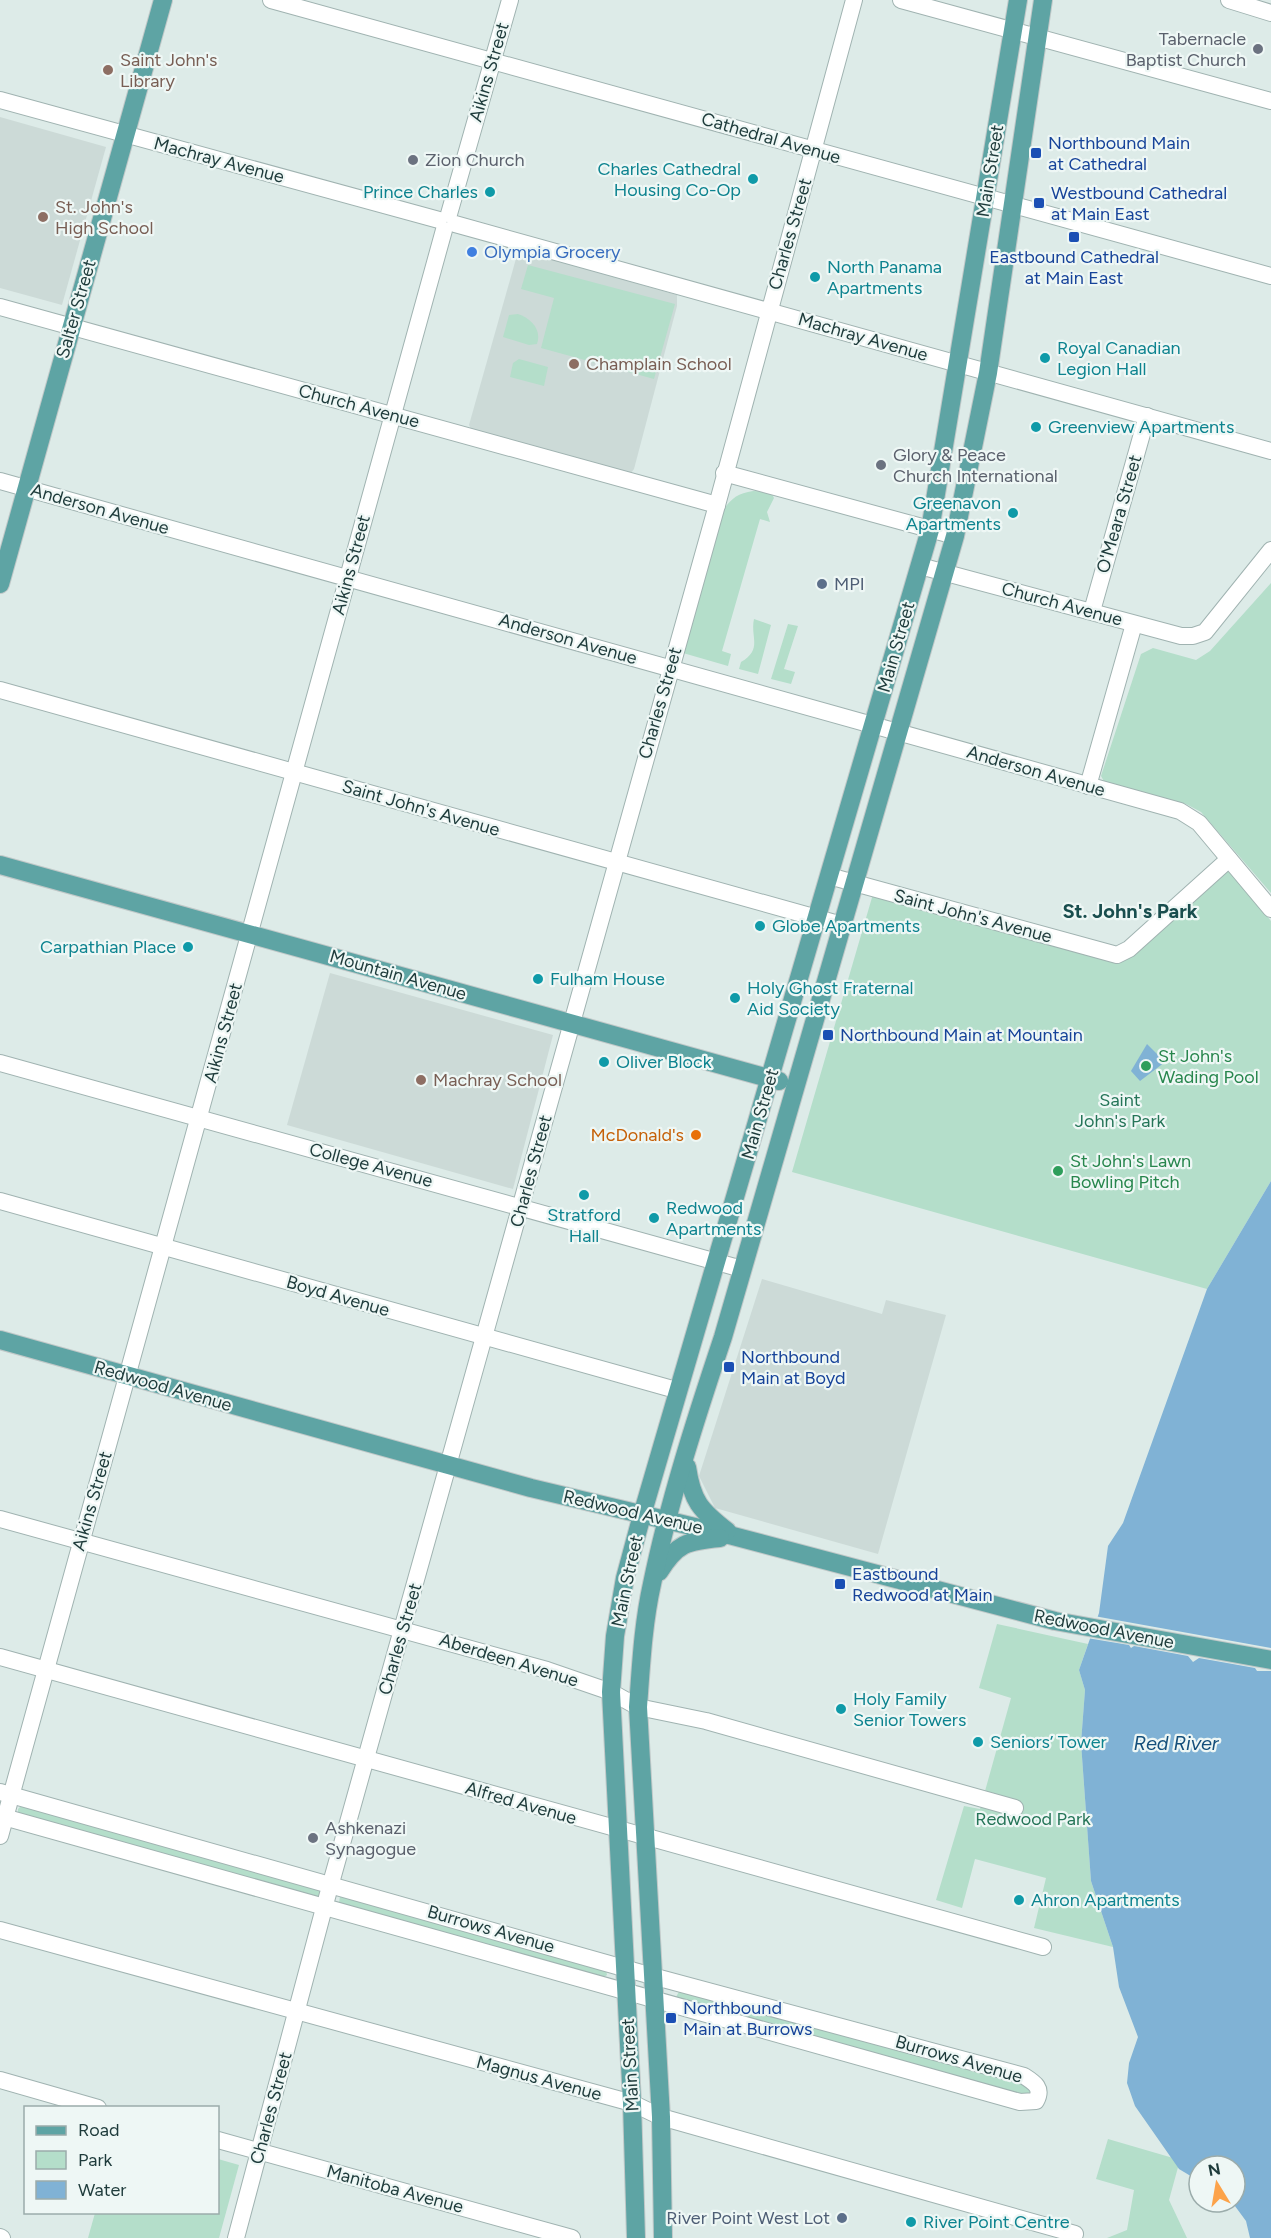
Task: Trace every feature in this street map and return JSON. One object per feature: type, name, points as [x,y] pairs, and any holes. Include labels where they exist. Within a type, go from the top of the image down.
[{"type":"main road","name":"Salter Street","points":[[0,584],[163,0]]},
{"type":"main road","name":"Main Street","points":[[636,2238],[632,2103],[611,1692],[615,1636],[625,1578],[676,1390],[716,1263],[930,530],[1018,0]]},
{"type":"main road","name":"Main Street","points":[[663,2238],[660,2117],[638,1707],[643,1644],[652,1584],[685,1457],[796,1086],[955,537],[988,373],[1043,0]]},
{"type":"main road","name":"Mountain Avenue","points":[[0,865],[796,1086]]},
{"type":"main road","name":"Redwood Avenue","points":[[0,1340],[449,1466],[734,1536],[1055,1621],[1271,1660]]},
{"type":"main road","points":[[685,1457],[690,1490],[695,1500],[707,1515],[734,1536]]},
{"type":"main road","points":[[652,1584],[679,1547],[693,1541],[734,1536]]},
{"type":"street","name":"Cathedral Avenue","points":[[271,0],[985,199],[1013,204],[1271,276]]},
{"type":"street","name":"Aikins Street","points":[[0,1836],[5,1793],[46,1670],[129,1376],[296,772],[347,577],[510,0]]},
{"type":"street","name":"Charles Street","points":[[236,2238],[324,1908],[717,505],[854,0]]},
{"type":"street","points":[[901,0],[1271,101]]},
{"type":"street","points":[[1229,0],[1271,13]]},
{"type":"street","name":"Machray Avenue","points":[[0,100],[769,310],[1271,451]]},
{"type":"street","name":"Church Avenue","points":[[0,308],[717,505]]},
{"type":"street","name":"O'Meara Street","points":[[1092,611],[1147,416]]},
{"type":"street","points":[[724,473],[955,537]]},
{"type":"street","name":"Anderson Avenue","points":[[0,481],[1180,811],[1199,824],[1271,909]]},
{"type":"street","name":"Church Avenue","points":[[920,566],[1134,624],[1181,636],[1193,636],[1205,632],[1271,550]]},
{"type":"street","points":[[1088,786],[1134,624]]},
{"type":"street","name":"Saint John's Avenue","points":[[0,690],[842,925]]},
{"type":"street","name":"Saint John's Avenue","points":[[830,876],[1117,955],[1129,949],[1229,859]]},
{"type":"street","name":"College Avenue","points":[[0,1063],[742,1269]]},
{"type":"street","name":"Boyd Avenue","points":[[0,1201],[676,1390]]},
{"type":"street","name":"Aberdeen Avenue","points":[[0,1519],[548,1670],[611,1692],[638,1707],[706,1721],[1015,1808]]},
{"type":"street","name":"Alfred Avenue","points":[[0,1657],[1043,1947]]},
{"type":"street","name":"Burrows Avenue","points":[[2,1817],[1020,2102],[1036,2101],[1039,2095],[1035,2083],[1024,2076],[652,1976],[625,1966],[5,1793]]},
{"type":"street","name":"Magnus Avenue","points":[[0,1930],[632,2103],[660,2117],[1075,2234]]},
{"type":"street","points":[[0,2080],[92,2106]]},
{"type":"street","name":"Manitoba Avenue","points":[[219,2140],[572,2238]]},
{"type":"shaded area","name":"St. John's High School","points":[[0,117],[106,147],[62,305],[0,288]]},
{"type":"shaded area","name":"Champlain School","points":[[524,251],[677,295],[677,306],[634,469],[631,473],[471,429],[469,425],[517,255]]},
{"type":"shaded area","name":"Machray School","points":[[330,973],[553,1035],[513,1189],[287,1125]]},
{"type":"shaded area","points":[[762,1279],[882,1314],[886,1300],[946,1315],[878,1554],[715,1508],[699,1476]]},
{"type":"green space","points":[[528,265],[675,304],[654,379],[541,348],[554,298],[521,289]]},
{"type":"green space","points":[[518,314],[527,318],[537,329],[537,344],[529,345],[503,337],[509,315]]},
{"type":"green space","points":[[519,359],[548,367],[544,386],[510,377],[513,363]]},
{"type":"green space","points":[[753,491],[771,492],[774,498],[767,512],[770,522],[760,519],[722,651],[731,654],[728,666],[683,653],[722,512],[735,497]]},
{"type":"green space","points":[[1271,583],[1271,893],[1201,812],[1186,804],[1105,783],[1101,776],[1141,654],[1153,648],[1196,660],[1210,651]]},
{"type":"green space","points":[[754,619],[771,625],[758,674],[739,669],[741,662],[748,657],[754,647]]},
{"type":"green space","points":[[788,624],[798,626],[784,669],[795,672],[791,684],[771,679]]},
{"type":"green space","name":"Saint John's Park","points":[[1228,868],[1271,921],[1271,1181],[1207,1289],[792,1172],[873,894],[1118,961]]},
{"type":"green space","name":"Redwood Park","points":[[997,1624],[1088,1644],[1079,1670],[1085,1690],[1081,1743],[1091,1881],[1113,1947],[1034,1928],[1046,1878],[975,1859],[962,1908],[936,1900],[964,1806],[980,1809],[1011,1698],[979,1688]]},
{"type":"green space","points":[[21,1806],[320,1889],[321,1899],[18,1814]]},
{"type":"green space","points":[[340,1896],[606,1970],[607,1975],[604,1977],[339,1903]]},
{"type":"green space","points":[[680,1990],[1030,2086],[1032,2098],[676,1997]]},
{"type":"green space","points":[[1108,2139],[1180,2160],[1169,2200],[1187,2238],[1107,2238],[1127,2230],[1134,2190],[1096,2179]]},
{"type":"green space","points":[[219,2159],[239,2165],[219,2238],[88,2238],[95,2214],[219,2214]]},
{"type":"water","name":"St John's Wading Pool","points":[[1147,1044],[1165,1062],[1140,1081],[1131,1071]]},
{"type":"water","name":"Red River","points":[[1271,1181],[1271,2238],[1250,2238],[1246,2221],[1241,2214],[1247,2214],[1247,2154],[1187,2154],[1187,2174],[1179,2169],[1135,2106],[1127,2083],[1129,2063],[1138,2037],[1119,1987],[1113,1947],[1091,1881],[1081,1743],[1085,1690],[1079,1670],[1099,1613],[1108,1546],[1123,1523],[1207,1289]]},
{"type":"pier","points":[[1094,1616],[1271,1648],[1271,1671],[1257,1671],[1255,1668],[1199,1658],[1193,1662],[1188,1656],[1134,1646],[1131,1648],[1129,1645],[1087,1638]]},
{"type":"place","name":"Tabernacle Baptist Church","points":[[1258,49]]},
{"type":"place","name":"Saint John's Library","points":[[108,70]]},
{"type":"place","name":"Northbound Main at Cathedral","points":[[1036,153]]},
{"type":"place","name":"Zion Church","points":[[413,160]]},
{"type":"place","name":"Charles Cathedral Housing Co-Op","points":[[753,179]]},
{"type":"place","name":"Prince Charles","points":[[490,192]]},
{"type":"place","name":"Westbound Cathedral at Main East","points":[[1039,203]]},
{"type":"place","name":"St. John's High School","points":[[43,217]]},
{"type":"place","name":"Eastbound Cathedral at Main East","points":[[1074,237]]},
{"type":"place","name":"Olympia Grocery","points":[[472,252]]},
{"type":"place","name":"North Panama Apartments","points":[[815,277]]},
{"type":"place","name":"Royal Canadian Legion Hall","points":[[1045,358]]},
{"type":"place","name":"Champlain School","points":[[574,364]]},
{"type":"place","name":"Greenview Apartments","points":[[1036,427]]},
{"type":"place","name":"Glory & Peace Church International","points":[[881,465]]},
{"type":"place","name":"Greenavon Apartments","points":[[1013,513]]},
{"type":"place","name":"MPI","points":[[822,584]]},
{"type":"place","name":"Globe Apartments","points":[[760,926]]},
{"type":"place","name":"Carpathian Place","points":[[188,947]]},
{"type":"place","name":"Fulham House","points":[[538,979]]},
{"type":"place","name":"Holy Ghost Fraternal Aid Society","points":[[735,998]]},
{"type":"place","name":"Northbound Main at Mountain","points":[[828,1035]]},
{"type":"place","name":"Oliver Block","points":[[604,1062]]},
{"type":"place","name":"St John's Wading Pool","points":[[1146,1066]]},
{"type":"place","name":"Machray School","points":[[421,1080]]},
{"type":"place","name":"McDonald's","points":[[696,1135]]},
{"type":"place","name":"St John's Lawn Bowling Pitch","points":[[1058,1171]]},
{"type":"place","name":"Stratford Hall","points":[[584,1195]]},
{"type":"place","name":"Redwood Apartments","points":[[654,1218]]},
{"type":"place","name":"Northbound Main at Boyd","points":[[729,1367]]},
{"type":"place","name":"Eastbound Redwood at Main","points":[[840,1584]]},
{"type":"place","name":"Holy Family Senior Towers","points":[[841,1709]]},
{"type":"place","name":"Seniors’ Tower","points":[[978,1742]]},
{"type":"place","name":"Ashkenazi Synagogue","points":[[313,1838]]},
{"type":"place","name":"Ahron Apartments","points":[[1019,1900]]},
{"type":"place","name":"Northbound Main at Burrows","points":[[671,2018]]},
{"type":"place","name":"River Point West Lot","points":[[842,2218]]},
{"type":"place","name":"River Point Centre","points":[[911,2222]]},
{"type":"district","name":"St. John's Park","points":[[1130,911]]}]
